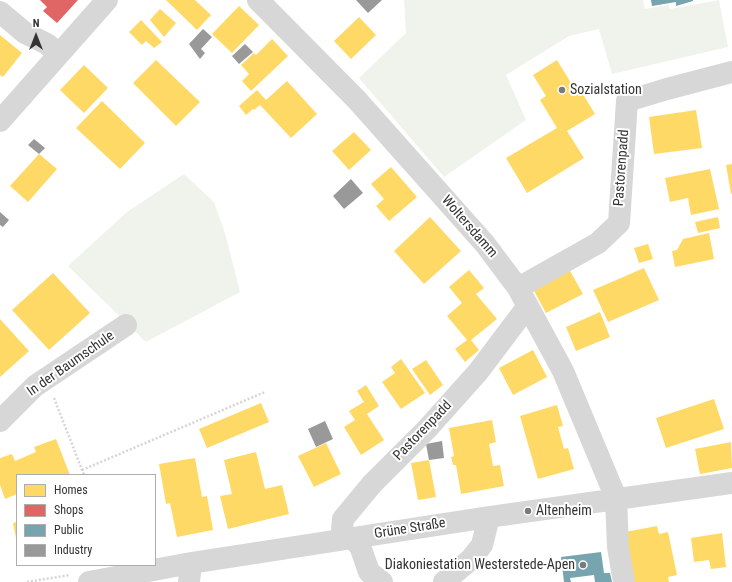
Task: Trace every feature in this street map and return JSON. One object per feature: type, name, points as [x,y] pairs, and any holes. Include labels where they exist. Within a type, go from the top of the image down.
[{"type":"street","points":[[0,121],[107,0]]},
{"type":"street","name":"Woltersdamm","points":[[258,0],[362,106],[485,244],[523,298],[563,371],[616,498]]},
{"type":"street","points":[[0,12],[24,33],[47,44],[59,54]]},
{"type":"street","name":"Pastorenpadd","points":[[347,539],[343,519],[372,484],[427,429],[478,372],[523,298],[598,243],[619,223],[627,101],[732,72]]},
{"type":"street","name":"In der Baumschule","points":[[0,421],[43,380],[126,325]]},
{"type":"street","name":"Grüne Straße","points":[[89,582],[190,573],[347,539],[616,498],[732,483]]},
{"type":"street","points":[[616,498],[618,547],[624,582]]},
{"type":"street","points":[[444,582],[470,560],[482,545],[489,517]]},
{"type":"street","points":[[347,539],[360,546],[368,572],[382,582]]},
{"type":"path","points":[[43,380],[56,400],[84,474]]},
{"type":"path","points":[[82,470],[264,392]]},
{"type":"shaded area","points":[[404,0],[643,0],[645,9],[668,5],[670,9],[719,0],[728,47],[612,74],[599,29],[569,36],[506,75],[526,120],[444,177],[359,78],[406,33]]},
{"type":"shaded area","points":[[184,174],[214,202],[225,233],[240,292],[146,342],[68,266],[127,212]]},
{"type":"building: Homes","points":[[166,0],[195,0],[211,15],[197,30]]},
{"type":"building: Homes","points":[[239,6],[259,25],[232,53],[212,34]]},
{"type":"building: Homes","points":[[160,9],[176,23],[164,37],[150,20]]},
{"type":"building: Homes","points":[[359,17],[376,35],[351,59],[334,41]]},
{"type":"building: Homes","points":[[141,20],[162,42],[154,48],[146,41],[142,45],[129,32]]},
{"type":"building: Homes","points":[[0,35],[22,53],[3,77],[0,75]]},
{"type":"building: Homes","points":[[272,39],[288,56],[251,91],[242,81],[249,74],[241,65],[254,53],[256,55]]},
{"type":"building: Homes","points":[[156,60],[200,102],[176,126],[133,83]]},
{"type":"building: Homes","points":[[557,60],[571,83],[575,81],[595,114],[567,131],[584,158],[527,193],[506,158],[557,128],[540,100],[546,96],[533,75]]},
{"type":"building: Homes","points":[[84,65],[108,88],[84,113],[60,90]]},
{"type":"building: Homes","points":[[287,81],[317,114],[291,138],[260,105],[246,115],[239,106],[257,90],[266,100]]},
{"type":"building: Homes","points":[[102,101],[145,143],[120,169],[76,128]]},
{"type":"building: Homes","points":[[696,110],[702,148],[654,154],[649,117]]},
{"type":"building: Homes","points":[[354,132],[371,150],[349,170],[332,151]]},
{"type":"building: Homes","points":[[39,154],[57,169],[28,202],[10,186]]},
{"type":"building: Homes","points":[[732,164],[732,194],[731,194],[726,165]]},
{"type":"building: Homes","points":[[391,167],[417,197],[389,221],[376,206],[384,199],[371,184]]},
{"type":"building: Homes","points":[[710,169],[719,209],[691,215],[688,198],[670,202],[665,178]]},
{"type":"building: Homes","points":[[430,217],[461,251],[424,284],[394,251]]},
{"type":"building: Homes","points":[[718,217],[720,228],[698,233],[695,222]]},
{"type":"building: Homes","points":[[709,233],[714,259],[675,267],[672,251],[677,250],[683,239]]},
{"type":"building: Homes","points":[[648,244],[653,259],[639,263],[634,248]]},
{"type":"building: Homes","points":[[644,268],[659,300],[608,322],[593,290]]},
{"type":"building: Homes","points":[[569,269],[583,294],[546,313],[533,289]]},
{"type":"building: Homes","points":[[469,270],[484,288],[476,294],[497,319],[471,340],[479,350],[465,362],[455,349],[467,340],[447,316],[462,303],[449,287]]},
{"type":"building: Homes","points":[[53,273],[90,313],[49,350],[12,310]]},
{"type":"building: Homes","points":[[600,312],[610,337],[576,351],[566,327]]},
{"type":"building: Homes","points":[[0,319],[29,351],[0,377]]},
{"type":"building: Homes","points":[[533,350],[547,377],[513,395],[499,368]]},
{"type":"building: Homes","points":[[401,359],[425,393],[401,409],[382,382],[395,373],[391,367]]},
{"type":"building: Homes","points":[[426,360],[443,385],[430,395],[412,369]]},
{"type":"building: Homes","points":[[366,385],[379,406],[367,414],[384,440],[361,455],[344,427],[355,420],[349,411],[364,402],[357,391]]},
{"type":"building: Homes","points":[[714,399],[724,429],[666,448],[656,418]]},
{"type":"building: Homes","points":[[261,403],[269,422],[207,448],[199,429]]},
{"type":"building: Homes","points":[[557,405],[563,426],[558,427],[564,449],[568,448],[574,469],[538,479],[520,416]]},
{"type":"building: Homes","points":[[492,420],[496,442],[489,444],[493,466],[500,465],[504,486],[461,494],[456,465],[453,465],[451,457],[454,456],[449,428]]},
{"type":"building: Homes","points":[[56,439],[70,474],[16,474],[16,494],[5,499],[0,485],[0,458],[12,454],[15,461],[36,452],[34,447]]},
{"type":"building: Homes","points":[[731,442],[732,468],[700,474],[695,449]]},
{"type":"building: Homes","points":[[326,443],[341,474],[314,487],[298,456]]},
{"type":"building: Homes","points":[[256,452],[265,489],[282,485],[289,514],[228,529],[220,496],[232,494],[224,460]]},
{"type":"building: Homes","points":[[195,458],[202,497],[207,496],[213,530],[177,537],[170,503],[166,504],[159,464]]},
{"type":"building: Homes","points":[[429,460],[436,497],[418,500],[411,463]]},
{"type":"building: Homes","points":[[16,522],[16,538],[13,523]]},
{"type":"building: Homes","points":[[657,526],[659,534],[668,532],[677,575],[668,577],[669,582],[629,582],[625,532]]},
{"type":"building: Homes","points":[[722,533],[726,567],[711,569],[709,560],[694,562],[691,538]]},
{"type":"building: Shops","points":[[40,0],[78,0],[57,23],[43,11],[47,7]]},
{"type":"building: Public","points":[[651,0],[693,1],[676,6],[676,2],[652,6]]},
{"type":"building: Public","name":"Diakoniestation Westerstede-Apen","points":[[601,552],[604,573],[610,573],[612,582],[595,582],[594,575],[570,578],[571,582],[564,582],[561,557]]},
{"type":"building: Industry","points":[[356,0],[382,0],[368,13]]},
{"type":"building: Industry","points":[[203,29],[212,37],[201,49],[205,53],[200,59],[189,44]]},
{"type":"building: Industry","points":[[245,44],[253,52],[239,64],[232,56]]},
{"type":"building: Industry","points":[[34,139],[45,148],[39,154],[28,145]]},
{"type":"building: Industry","points":[[351,179],[363,193],[344,209],[333,196]]},
{"type":"building: Industry","points":[[0,212],[9,220],[3,227],[0,225]]},
{"type":"building: Industry","points":[[325,421],[333,439],[316,447],[308,429]]},
{"type":"building: Industry","points":[[442,441],[444,458],[429,460],[426,444]]},
{"type":"place","name":"Sozialstation","points":[[562,90]]},
{"type":"place","name":"Altenheim","points":[[528,511]]},
{"type":"place","name":"Diakoniestation Westerstede-Apen","points":[[583,565]]}]
